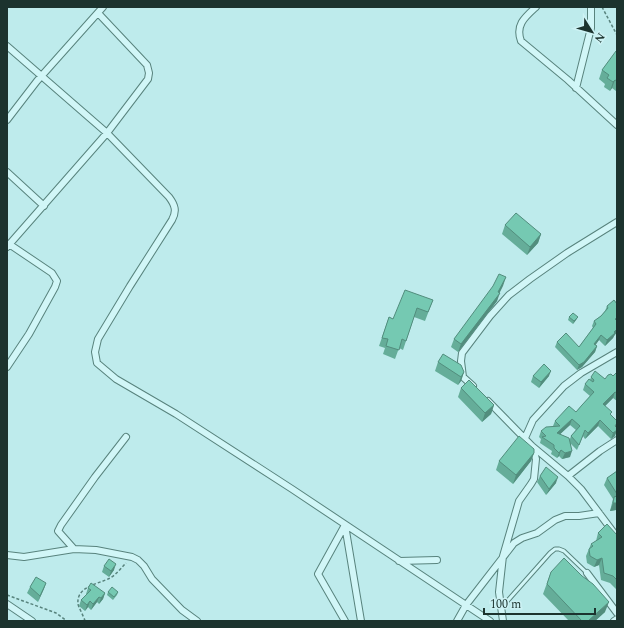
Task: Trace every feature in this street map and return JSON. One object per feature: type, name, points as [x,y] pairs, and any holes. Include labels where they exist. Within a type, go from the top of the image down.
[{"type":"street","points":[[7,120],[42,76],[103,7]]},
{"type":"street","points":[[536,7],[527,15],[518,29],[521,41],[617,125]]},
{"type":"street","points":[[576,88],[591,28],[590,7]]},
{"type":"street","points":[[7,367],[29,334],[57,281],[52,273],[8,246],[107,133],[148,79],[149,73],[147,65],[98,13]]},
{"type":"street","points":[[7,46],[107,133],[169,196],[175,206],[175,212],[169,226],[126,292],[98,340],[95,352],[98,363],[116,378],[176,414],[490,621]]},
{"type":"street","points":[[7,172],[44,206]]},
{"type":"street","points":[[617,222],[568,253],[509,295],[490,316],[462,353],[461,361],[463,377],[480,392],[532,446],[581,489],[617,537]]},
{"type":"street","points":[[525,438],[533,420],[564,386],[581,373],[617,352]]},
{"type":"street","points":[[74,550],[58,531],[95,477],[126,438]]},
{"type":"street","points":[[568,476],[600,451],[617,440]]},
{"type":"street","points":[[503,621],[499,592],[503,556],[519,501],[534,479],[536,459],[532,446]]},
{"type":"street","points":[[457,621],[466,605],[514,543],[537,533],[555,520],[565,516],[579,516],[599,513]]},
{"type":"street","points":[[345,525],[318,574],[345,621]]},
{"type":"street","points":[[345,525],[361,621]]},
{"type":"street","points":[[7,556],[24,557],[74,550],[96,550],[132,557],[141,563],[152,579],[182,610],[196,621]]},
{"type":"street","points":[[399,561],[437,560]]},
{"type":"street","points":[[587,573],[617,613]]},
{"type":"street","points":[[7,604],[28,620]]},
{"type":"lane","points":[[501,608],[542,561],[555,549],[564,551],[587,573]]},
{"type":"path","points":[[602,7],[617,35]]},
{"type":"path","points":[[85,621],[78,603],[78,598],[82,591],[94,584],[111,578],[132,557]]},
{"type":"path","points":[[7,594],[56,614],[68,621]]},
{"type":"building","points":[[616,51],[617,81],[615,80],[613,82],[607,78],[609,75],[602,70]]},
{"type":"building","points":[[516,213],[541,234],[530,247],[505,225]]},
{"type":"building","points":[[499,274],[506,277],[498,292],[500,293],[461,344],[454,339],[493,286]]},
{"type":"building","points":[[405,290],[433,300],[428,312],[417,308],[406,341],[402,339],[399,350],[386,346],[388,339],[382,338],[389,317],[393,319]]},
{"type":"building","points":[[614,300],[617,304],[617,318],[615,319],[617,321],[617,329],[614,332],[615,333],[607,340],[601,335],[594,344],[597,346],[584,362],[579,365],[557,342],[566,333],[579,347],[596,324],[594,321],[601,316],[608,308],[607,306]]},
{"type":"building","points":[[573,313],[578,317],[574,321],[569,317]]},
{"type":"building","points":[[443,354],[461,365],[464,372],[461,377],[438,362]]},
{"type":"building","points":[[544,364],[551,371],[541,382],[533,376]]},
{"type":"building","points":[[595,371],[605,379],[608,375],[611,374],[613,376],[617,372],[617,393],[615,392],[603,404],[612,412],[610,414],[617,421],[615,426],[617,430],[613,433],[600,420],[588,433],[585,430],[579,445],[571,436],[580,426],[572,419],[557,433],[569,438],[572,451],[565,453],[561,450],[559,453],[554,448],[554,445],[542,437],[546,436],[541,431],[546,427],[560,426],[555,421],[569,406],[576,412],[594,392],[585,384],[589,379],[593,382],[594,380],[591,377]]},
{"type":"building","points":[[469,380],[494,405],[485,413],[461,388]]},
{"type":"building","points":[[519,436],[534,449],[534,453],[516,475],[499,461]]},
{"type":"building","points":[[546,467],[558,477],[549,489],[540,476]]},
{"type":"building","points":[[617,471],[617,494],[607,478]]},
{"type":"building","points":[[617,496],[617,503],[613,503],[614,497]]},
{"type":"building","points":[[607,524],[617,535],[617,580],[613,576],[604,573],[602,558],[597,560],[590,556],[589,549],[593,546],[591,544],[602,537],[598,533]]},
{"type":"building","points":[[564,558],[582,576],[593,584],[609,602],[588,621],[582,621],[547,584],[551,572]]},
{"type":"building","points":[[109,559],[116,564],[111,571],[104,566]]},
{"type":"building","points":[[36,577],[46,583],[40,596],[30,587]]},
{"type":"building","points":[[91,583],[105,593],[93,604],[90,601],[87,605],[81,600],[91,590],[88,588]]},
{"type":"building","points":[[112,587],[118,592],[114,597],[108,592]]}]
